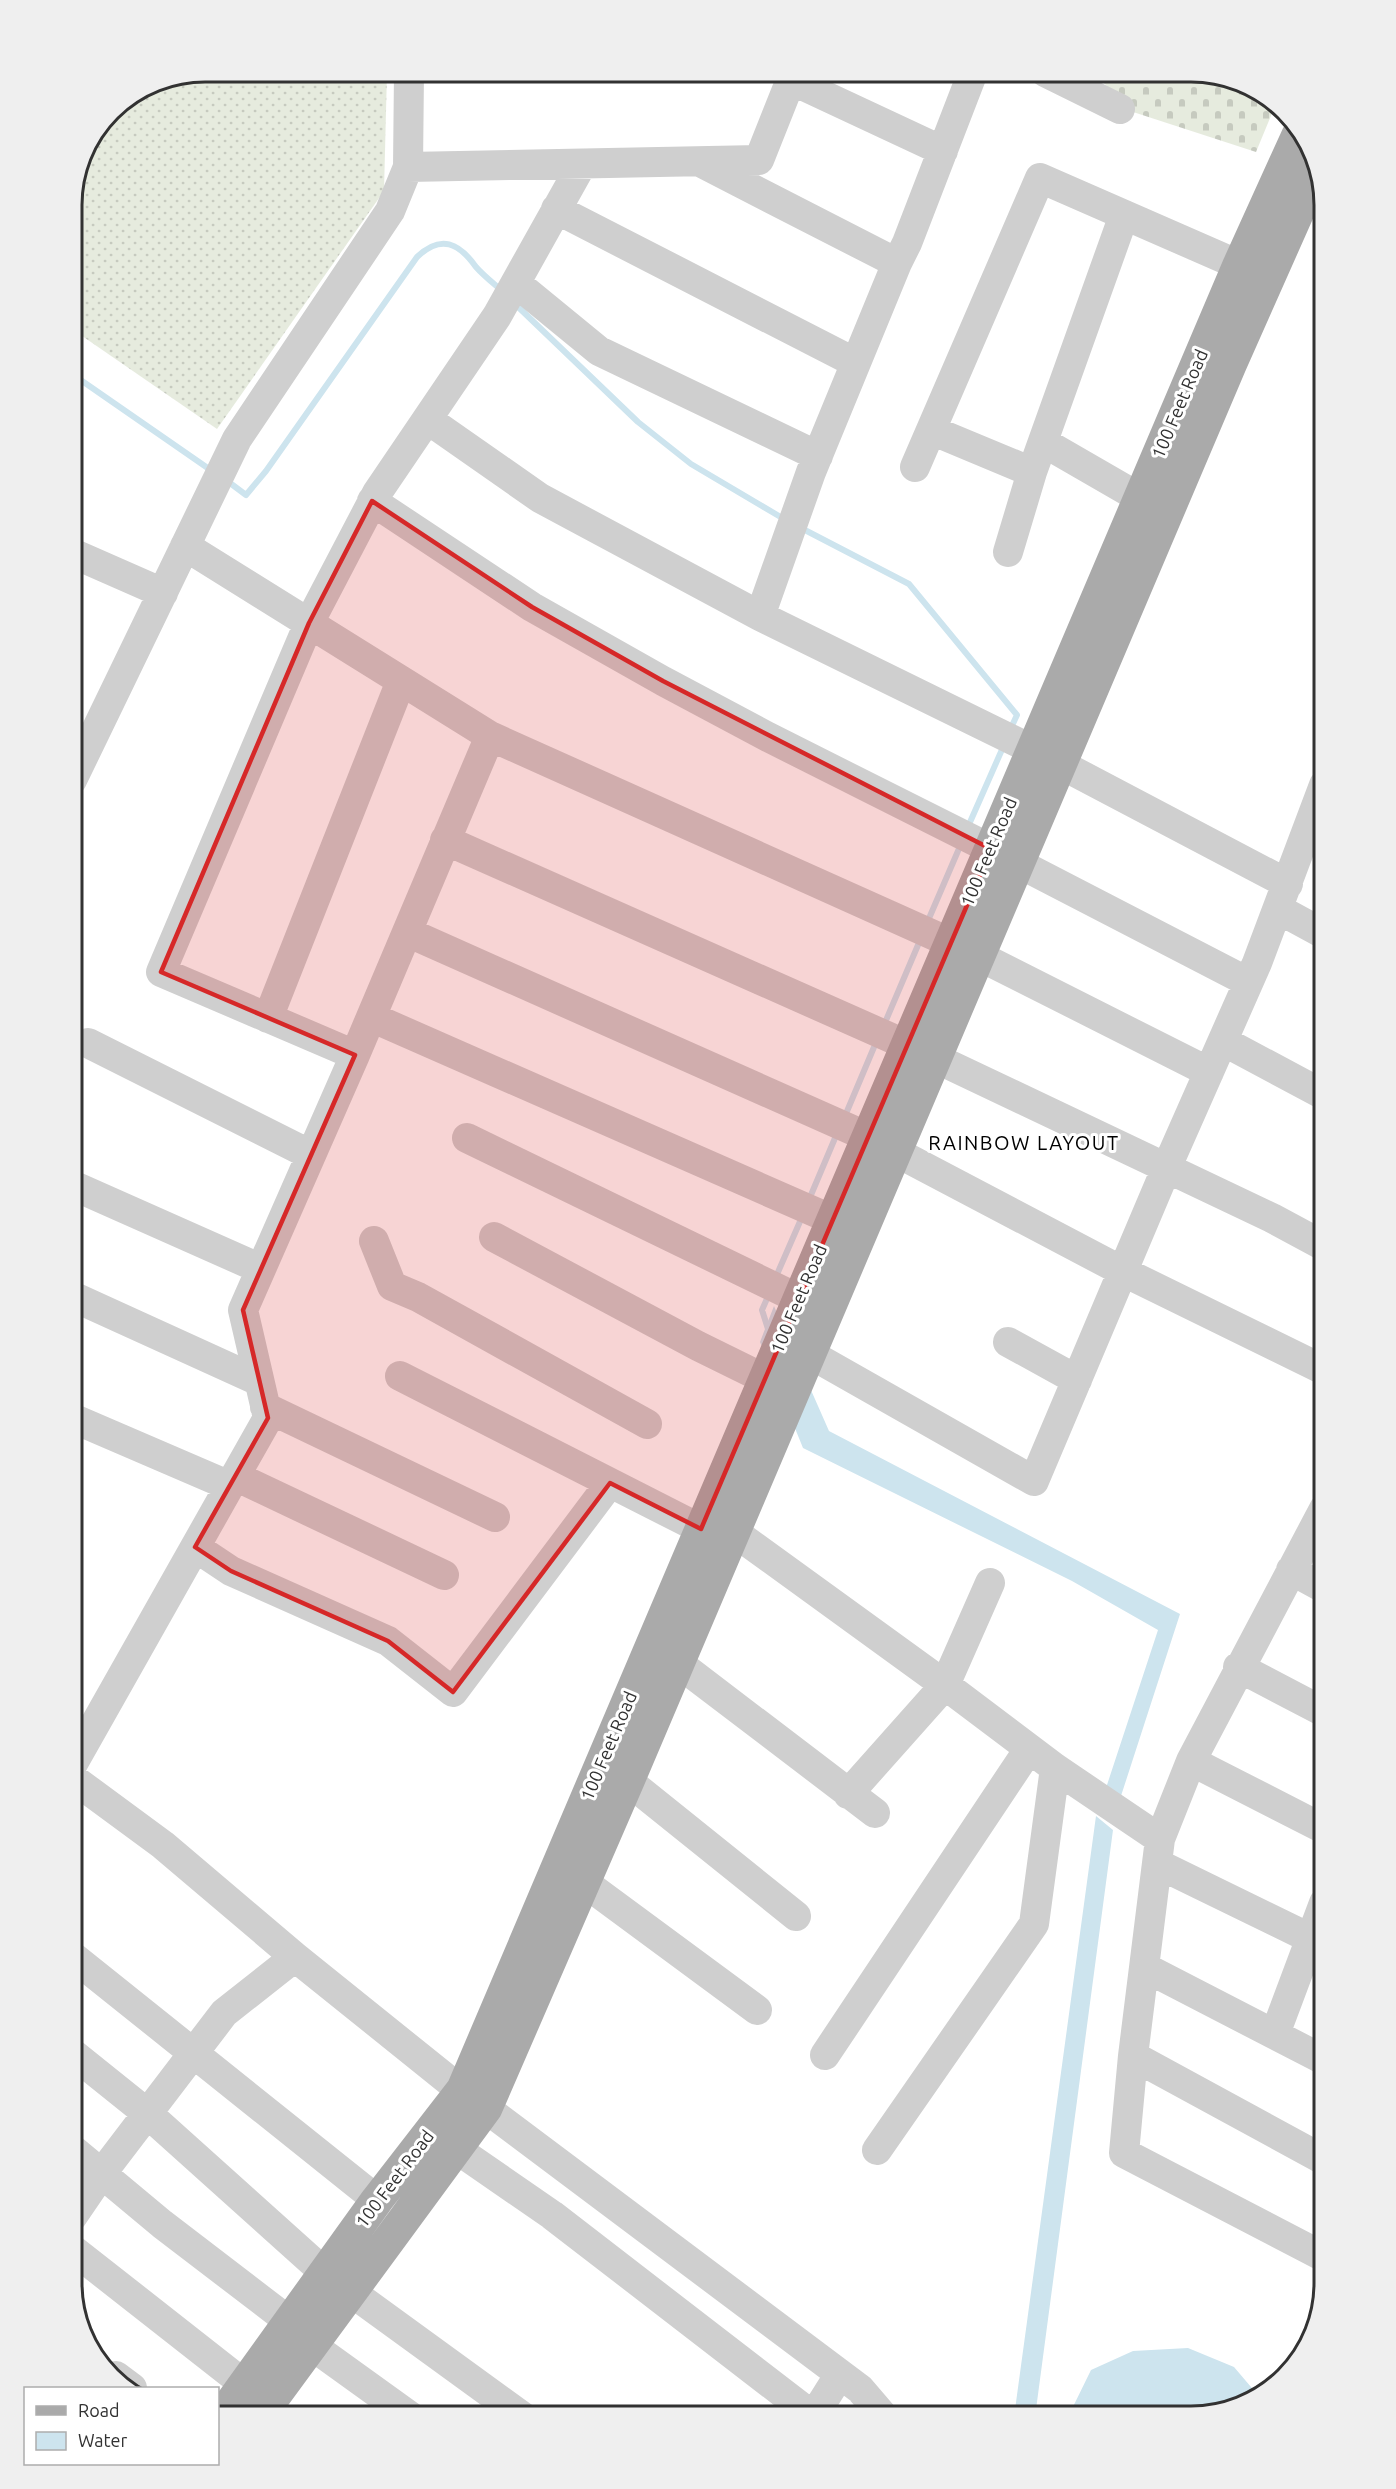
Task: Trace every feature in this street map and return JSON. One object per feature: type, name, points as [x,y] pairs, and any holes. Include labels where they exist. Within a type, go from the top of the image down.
[{"type":"main road","name":"100 Feet Road","points":[[338,2282],[377,2200],[475,2099],[585,1883],[734,1532],[755,1443],[765,1379],[813,1305],[882,1144],[1046,757],[1140,498],[1239,264],[1295,141]]},
{"type":"main road","name":"100 Feet Road","points":[[1046,757],[1230,365],[1311,182]]},
{"type":"main road","name":"100 Feet Road","points":[[264,2406],[301,2333],[338,2282],[455,2148],[701,1529],[810,1354],[813,1305],[833,1220],[882,1144]]},
{"type":"main road","name":"100 Feet Road","points":[[229,2406],[244,2385],[301,2333]]},
{"type":"street","points":[[83,732],[163,593],[237,439],[390,211],[408,167],[409,83]]},
{"type":"street","points":[[408,167],[759,160],[790,83]]},
{"type":"street","points":[[807,83],[943,151]]},
{"type":"street","points":[[760,616],[818,456],[907,243],[969,83]]},
{"type":"street","points":[[1067,83],[1120,109]]},
{"type":"street","points":[[700,161],[897,263]]},
{"type":"street","points":[[355,1055],[160,972],[309,623],[372,501],[497,316],[582,164]]},
{"type":"street","points":[[915,467],[1040,178],[1239,264]]},
{"type":"street","points":[[556,210],[856,363]]},
{"type":"street","points":[[1008,552],[1032,472],[1124,215]]},
{"type":"street","points":[[516,283],[599,351],[818,456]]},
{"type":"street","points":[[427,419],[540,498],[760,616],[1046,757],[1283,897],[1313,924]]},
{"type":"street","points":[[931,430],[1032,472]]},
{"type":"street","points":[[1043,442],[1140,498]]},
{"type":"street","points":[[372,501],[532,608],[643,670],[768,737],[1248,982]]},
{"type":"street","points":[[185,546],[490,736],[965,950],[1209,1072]]},
{"type":"street","points":[[83,558],[163,593]]},
{"type":"street","points":[[268,1018],[401,681]]},
{"type":"street","points":[[82,1747],[268,1418],[243,1311],[355,1055],[490,736]]},
{"type":"street","points":[[810,1354],[1034,1481],[1166,1169],[1224,1041],[1283,897],[1313,814]]},
{"type":"street","points":[[445,840],[921,1051],[1272,1218],[1313,1240]]},
{"type":"street","points":[[407,932],[882,1144],[1124,1272],[1313,1365]]},
{"type":"street","points":[[371,1017],[833,1220]]},
{"type":"street","points":[[1224,1041],[1313,1089]]},
{"type":"street","points":[[88,1043],[311,1155]]},
{"type":"street","points":[[467,1138],[813,1305]]},
{"type":"street","points":[[83,1190],[261,1269]]},
{"type":"street","points":[[494,1237],[698,1346],[765,1379]]},
{"type":"street","points":[[374,1241],[392,1286],[418,1297],[647,1424]]},
{"type":"street","points":[[82,1301],[495,1517]]},
{"type":"street","points":[[1008,1341],[1077,1380]]},
{"type":"street","points":[[400,1376],[701,1529]]},
{"type":"street","points":[[82,1422],[232,1481],[444,1575]]},
{"type":"street","points":[[195,1547],[231,1571],[388,1641],[453,1692],[610,1483]]},
{"type":"street","points":[[1313,1529],[1191,1761],[1159,1852],[1133,2056],[1124,2153],[1313,2251]]},
{"type":"street","points":[[734,1532],[1111,1807],[1159,1852],[1313,1939]]},
{"type":"street","points":[[1291,1570],[1313,1582]]},
{"type":"street","points":[[848,1794],[945,1685],[990,1583]]},
{"type":"street","points":[[678,1663],[875,1813]]},
{"type":"street","points":[[1239,1667],[1313,1706]]},
{"type":"street","points":[[825,2055],[1029,1749]]},
{"type":"street","points":[[1191,1761],[1313,1823]]},
{"type":"street","points":[[877,2150],[1034,1924],[1055,1768]]},
{"type":"street","points":[[628,1781],[796,1916]]},
{"type":"street","points":[[82,1786],[163,1845],[295,1957],[475,2099],[860,2389],[875,2406]]},
{"type":"street","points":[[585,1883],[757,2010]]},
{"type":"street","points":[[1275,2034],[1313,1950]]},
{"type":"street","points":[[82,2202],[224,2013],[295,1957]]},
{"type":"street","points":[[82,1964],[377,2200]]},
{"type":"street","points":[[1144,1967],[1313,2054]]},
{"type":"street","points":[[1133,2056],[1313,2154]]},
{"type":"street","points":[[82,2061],[147,2114],[338,2282],[508,2406]]},
{"type":"street","points":[[455,2148],[552,2215],[799,2406]]},
{"type":"street","points":[[82,2158],[162,2224],[397,2406]]},
{"type":"street","points":[[82,2257],[244,2385]]},
{"type":"street","points":[[812,2406],[840,2374]]},
{"type":"highlighted area","points":[[372,501],[532,607],[663,681],[991,849],[701,1529],[610,1483],[453,1692],[388,1641],[231,1571],[195,1547],[268,1418],[243,1310],[355,1055],[161,972],[309,623]]},
{"type":"green space","points":[[198,83],[387,83],[384,191],[217,429],[83,337],[83,198],[87,174],[95,151],[113,124],[137,103],[158,92],[182,85]]},
{"type":"green space","points":[[1104,83],[1214,85],[1245,95],[1272,113],[1256,152],[1130,111]]},
{"type":"water","points":[[774,1306],[829,1431],[1180,1614],[1120,1799],[1106,1788],[1158,1630],[1072,1581],[803,1448],[760,1342]]},
{"type":"water","points":[[1096,1816],[1113,1830],[1036,2406],[1016,2406]]},
{"type":"water","points":[[1188,2348],[1234,2367],[1253,2389],[1222,2402],[1198,2406],[1073,2406],[1091,2370],[1133,2351]]},
{"type":"waterway","points":[[226,480],[246,495],[266,471],[417,257],[426,250],[434,245],[442,244],[456,247],[501,290]]},
{"type":"waterway","points":[[515,304],[638,422],[691,464],[784,519]]},
{"type":"waterway","points":[[83,382],[212,471]]},
{"type":"waterway","points":[[801,528],[909,584],[1017,715],[1010,730]]},
{"type":"waterway","points":[[967,829],[1004,745]]},
{"type":"waterway","points":[[927,923],[961,844]]},
{"type":"waterway","points":[[884,1025],[921,938]]},
{"type":"waterway","points":[[845,1116],[877,1040]]},
{"type":"waterway","points":[[808,1202],[838,1131]]},
{"type":"waterway","points":[[775,1279],[802,1217]]},
{"type":"waterway","points":[[769,1294],[762,1310],[769,1332]]},
{"type":"district","name":"RAINBOW LAYOUT","points":[[1024,1143]]}]
